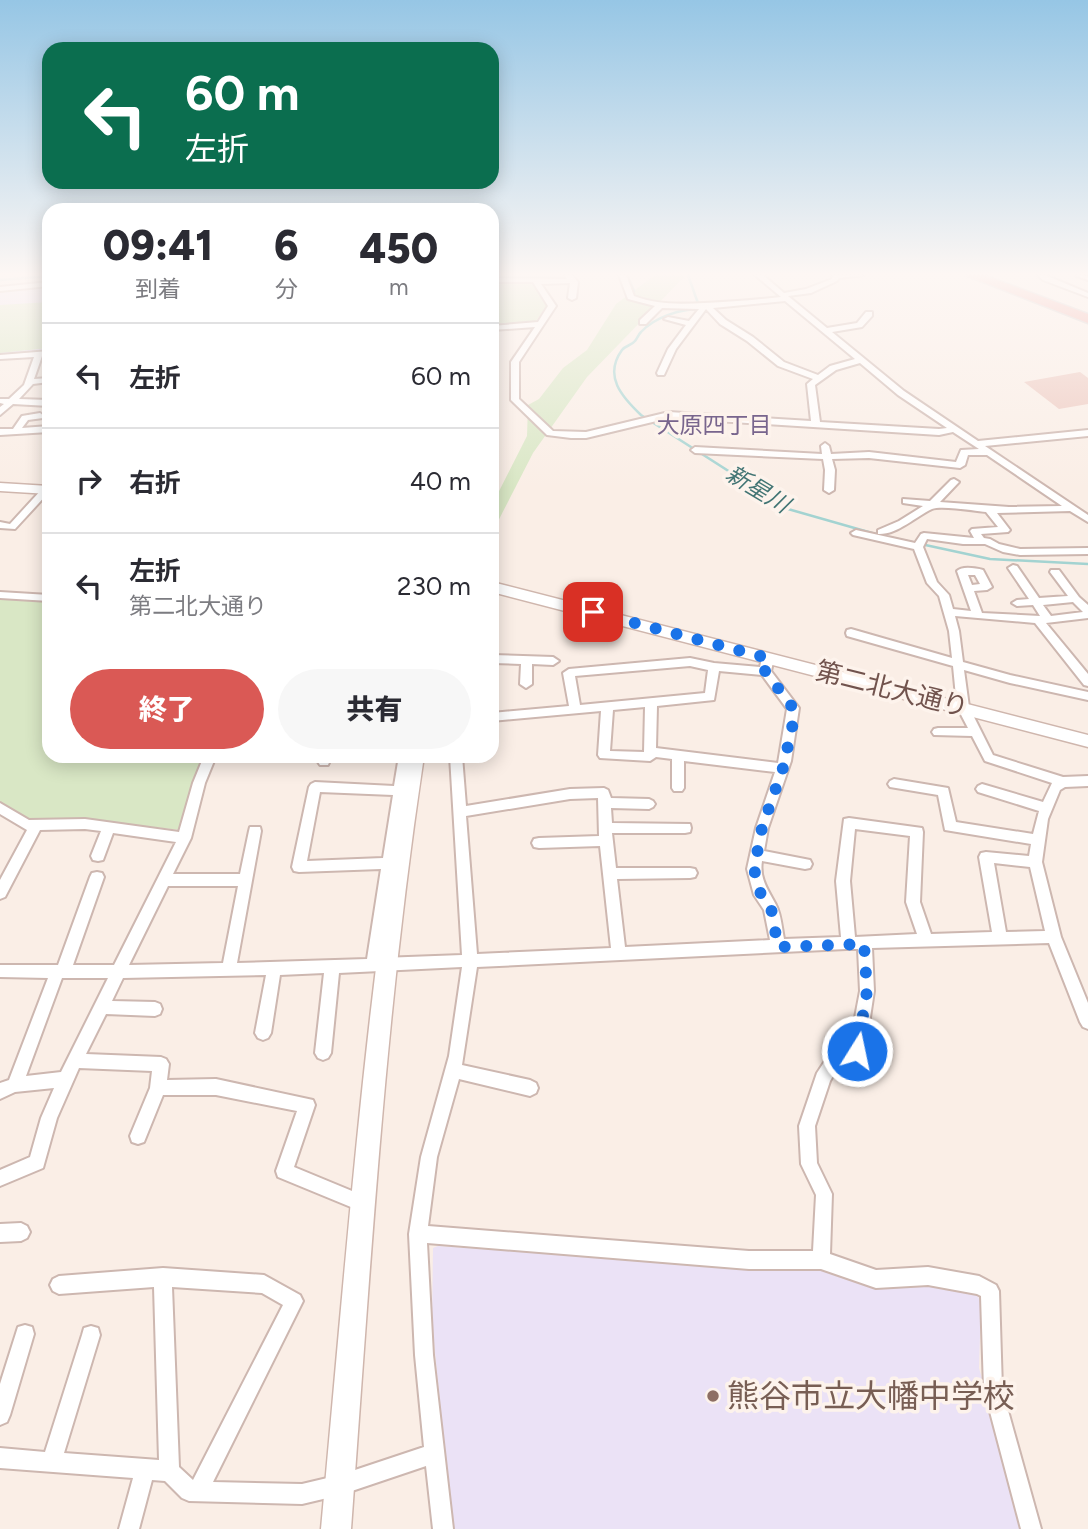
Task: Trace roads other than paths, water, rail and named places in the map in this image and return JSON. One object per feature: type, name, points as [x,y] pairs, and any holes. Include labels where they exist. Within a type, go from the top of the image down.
[{"type":"street","points":[[525,346],[513,365],[515,400],[550,433],[586,435],[669,415],[939,432],[954,429]]},
{"type":"street","points":[[661,373],[674,346]]},
{"type":"street","points":[[759,346],[781,364],[817,378]]},
{"type":"street","points":[[845,346],[901,393],[1088,519]]},
{"type":"street","points":[[0,357],[42,353]]},
{"type":"street","points":[[0,412],[29,382],[42,357]]},
{"type":"street","points":[[816,424],[810,388],[817,378],[833,368],[861,360]]},
{"type":"street","points":[[29,382],[42,379]]},
{"type":"street","points":[[0,401],[42,403]]},
{"type":"street","points":[[40,416],[42,411]]},
{"type":"street","points":[[16,430],[25,418],[40,416]]},
{"type":"street","points":[[0,432],[42,429]]},
{"type":"street","points":[[977,444],[1088,433]]},
{"type":"street","points":[[825,446],[829,490]]},
{"type":"street","points":[[699,450],[827,457],[869,455],[960,465],[964,452],[989,452]]},
{"type":"street","points":[[881,532],[909,521],[933,504],[954,482]]},
{"type":"street","points":[[0,487],[42,490]]},
{"type":"street","points":[[0,525],[12,527],[42,496]]},
{"type":"street","points":[[906,501],[1034,511],[1071,508]]},
{"type":"street","points":[[981,541],[975,531],[1005,530],[989,509]]},
{"type":"street","points":[[856,533],[920,546]]},
{"type":"street","points":[[1088,551],[1020,551],[994,548],[987,541],[924,536],[920,546],[932,583],[944,595],[949,612],[963,707],[989,758],[1063,782],[1088,780]]},
{"type":"street","points":[[1013,568],[1036,601],[1043,620],[1088,682]]},
{"type":"street","points":[[949,612],[1043,620],[1064,620],[1088,613],[1055,572]]},
{"type":"street","name":"第二北大通り","points":[[499,588],[767,664],[963,707],[1088,741]]},
{"type":"street","points":[[968,588],[978,616]]},
{"type":"street","points":[[0,595],[42,598]]},
{"type":"street","points":[[1017,603],[1075,599]]},
{"type":"street","points":[[851,633],[1088,696]]},
{"type":"street","points":[[499,659],[553,661]]},
{"type":"street","points":[[526,684],[527,660]]},
{"type":"street","points":[[575,709],[569,673],[690,662],[714,667],[767,664],[793,708],[793,723],[783,768],[762,828],[754,869],[761,895],[771,908],[778,947]]},
{"type":"street","points":[[499,716],[710,697],[714,667]]},
{"type":"street","points":[[607,706],[604,755],[650,757],[651,702]]},
{"type":"street","points":[[938,732],[975,732]]},
{"type":"street","points":[[650,752],[783,768]]},
{"type":"street","points":[[678,755],[678,788]]},
{"type":"street","points":[[0,1178],[37,1162],[49,1118],[66,1079],[184,838],[207,763]]},
{"type":"street","points":[[336,1529],[380,966],[405,763]]},
{"type":"street","points":[[403,791],[413,763]]},
{"type":"street","points":[[443,1529],[424,1354],[418,1234],[429,1157],[453,1070],[470,962],[456,763]]},
{"type":"street","points":[[1063,782],[1055,787],[1046,808],[1035,862],[1054,937],[1088,1022]]},
{"type":"street","points":[[894,784],[944,791],[950,826],[1039,840]]},
{"type":"street","points":[[392,863],[299,867],[315,787],[403,791]]},
{"type":"street","points":[[982,789],[1046,808]]},
{"type":"street","points":[[460,812],[570,794],[604,793],[605,834],[619,953]]},
{"type":"street","points":[[604,803],[649,804]]},
{"type":"street","points":[[0,808],[27,825],[109,827],[184,838]]},
{"type":"street","points":[[821,1260],[824,1194],[809,1164],[807,1126],[823,1078],[839,1052],[857,1051],[867,991],[843,881],[849,823],[917,832],[913,902],[926,941]]},
{"type":"street","points":[[0,893],[37,824]]},
{"type":"street","points":[[99,856],[109,827]]},
{"type":"street","points":[[539,843],[605,834],[685,828]]},
{"type":"street","points":[[229,970],[256,831]]},
{"type":"street","points":[[757,855],[805,864]]},
{"type":"street","points":[[1000,938],[986,857],[1035,862]]},
{"type":"street","points":[[609,874],[690,873]]},
{"type":"street","points":[[7,1088],[60,972],[97,877]]},
{"type":"street","points":[[163,880],[246,880]]},
{"type":"street","points":[[1,975],[380,966],[619,953],[1054,937]]},
{"type":"street","points":[[323,1053],[332,967]]},
{"type":"street","points":[[263,1033],[274,969]]},
{"type":"street","points":[[101,1007],[155,1009]]},
{"type":"street","points":[[75,1061],[161,1064],[158,1088],[138,1136]]},
{"type":"street","points":[[453,1070],[530,1088]]},
{"type":"street","points":[[7,1088],[66,1079]]},
{"type":"street","points":[[158,1088],[216,1087],[307,1105],[284,1171],[363,1205]]},
{"type":"street","points":[[0,1233],[21,1232]]},
{"type":"street","points":[[418,1234],[750,1260],[821,1260],[876,1279],[928,1276],[979,1285],[990,1292],[993,1389],[1031,1529]]},
{"type":"street","points":[[59,1285],[163,1277],[264,1284],[294,1301],[198,1491]]},
{"type":"street","points":[[163,1277],[169,1471]]},
{"type":"street","points":[[0,1415],[25,1335]]},
{"type":"street","points":[[51,1463],[90,1335]]},
{"type":"street","points":[[0,1458],[169,1471],[189,1491],[302,1494],[340,1485],[435,1453]]},
{"type":"street","points":[[129,1529],[145,1469]]},
{"type":"waterway","name":"新星川","points":[[626,346],[617,360],[615,377],[617,386],[627,401],[641,415],[788,509],[879,535]]},
{"type":"waterway","name":"新星川","points":[[893,538],[990,559],[1088,564]]},
{"type":"place","name":"熊谷市立大幡中学校","points":[[713,1396]]},
{"type":"district","name":"大原四丁目","points":[[714,425]]}]
